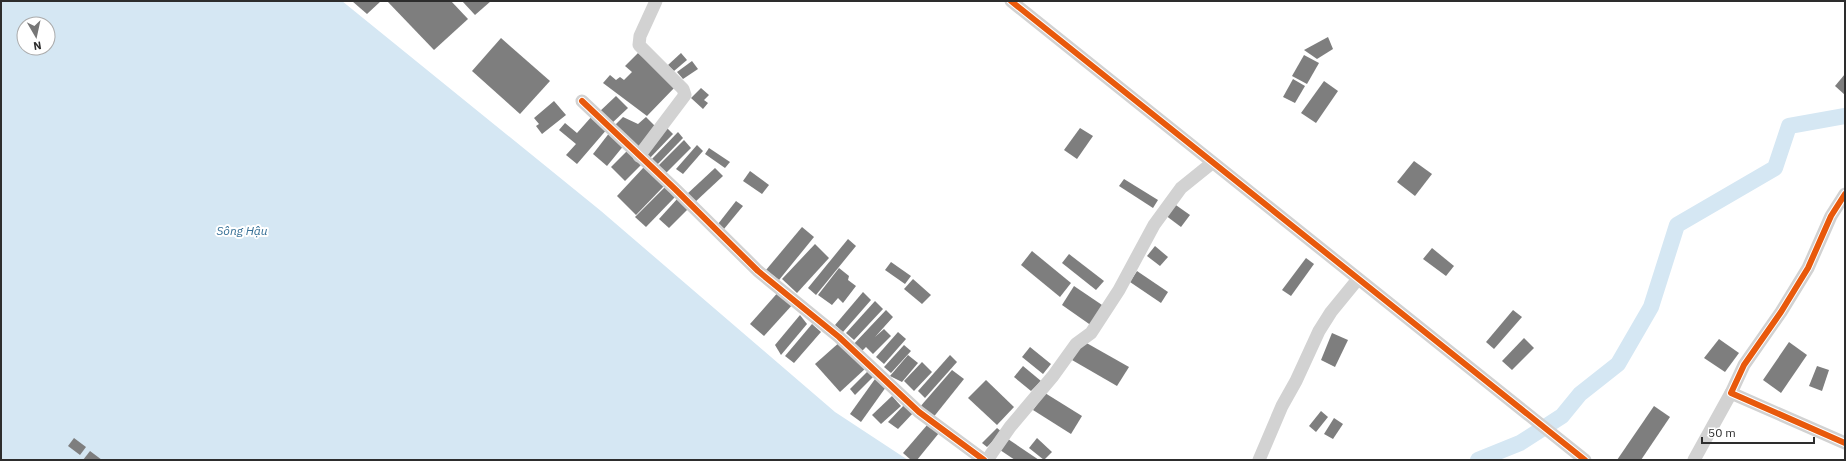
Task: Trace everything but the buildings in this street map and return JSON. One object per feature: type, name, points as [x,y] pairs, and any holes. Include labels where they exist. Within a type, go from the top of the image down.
[{"type":"street","points":[[640,156],[683,102],[685,96],[683,89],[639,46],[640,36],[656,1]]},
{"type":"street","points":[[1011,1],[1585,460]]},
{"type":"street","points":[[582,101],[758,271],[839,337],[919,412],[985,460],[1010,427],[1054,376],[1076,344],[1091,333],[1119,290],[1154,225],[1181,188],[1212,163]]},
{"type":"street","points":[[1694,460],[1731,393],[1744,365],[1781,312],[1808,268],[1831,216],[1845,194]]},
{"type":"street","points":[[1259,460],[1282,406],[1319,331],[1358,279]]},
{"type":"street","points":[[1731,393],[1845,443]]},
{"type":"water","name":"Sông Hậu","points":[[1,1],[342,1],[601,211],[835,412],[908,460],[1,460]]},
{"type":"waterway","points":[[1478,460],[1520,443],[1562,416],[1580,394],[1618,364],[1651,307],[1677,225],[1775,168],[1789,126],[1845,116]]},
{"type":"cycle path","points":[[1011,1],[1585,460]]},
{"type":"cycle path","points":[[582,101],[675,189],[758,271],[839,337],[919,412],[984,460]]},
{"type":"cycle path","points":[[1845,194],[1831,216],[1808,268],[1781,312],[1744,365],[1731,393],[1845,443]]}]
